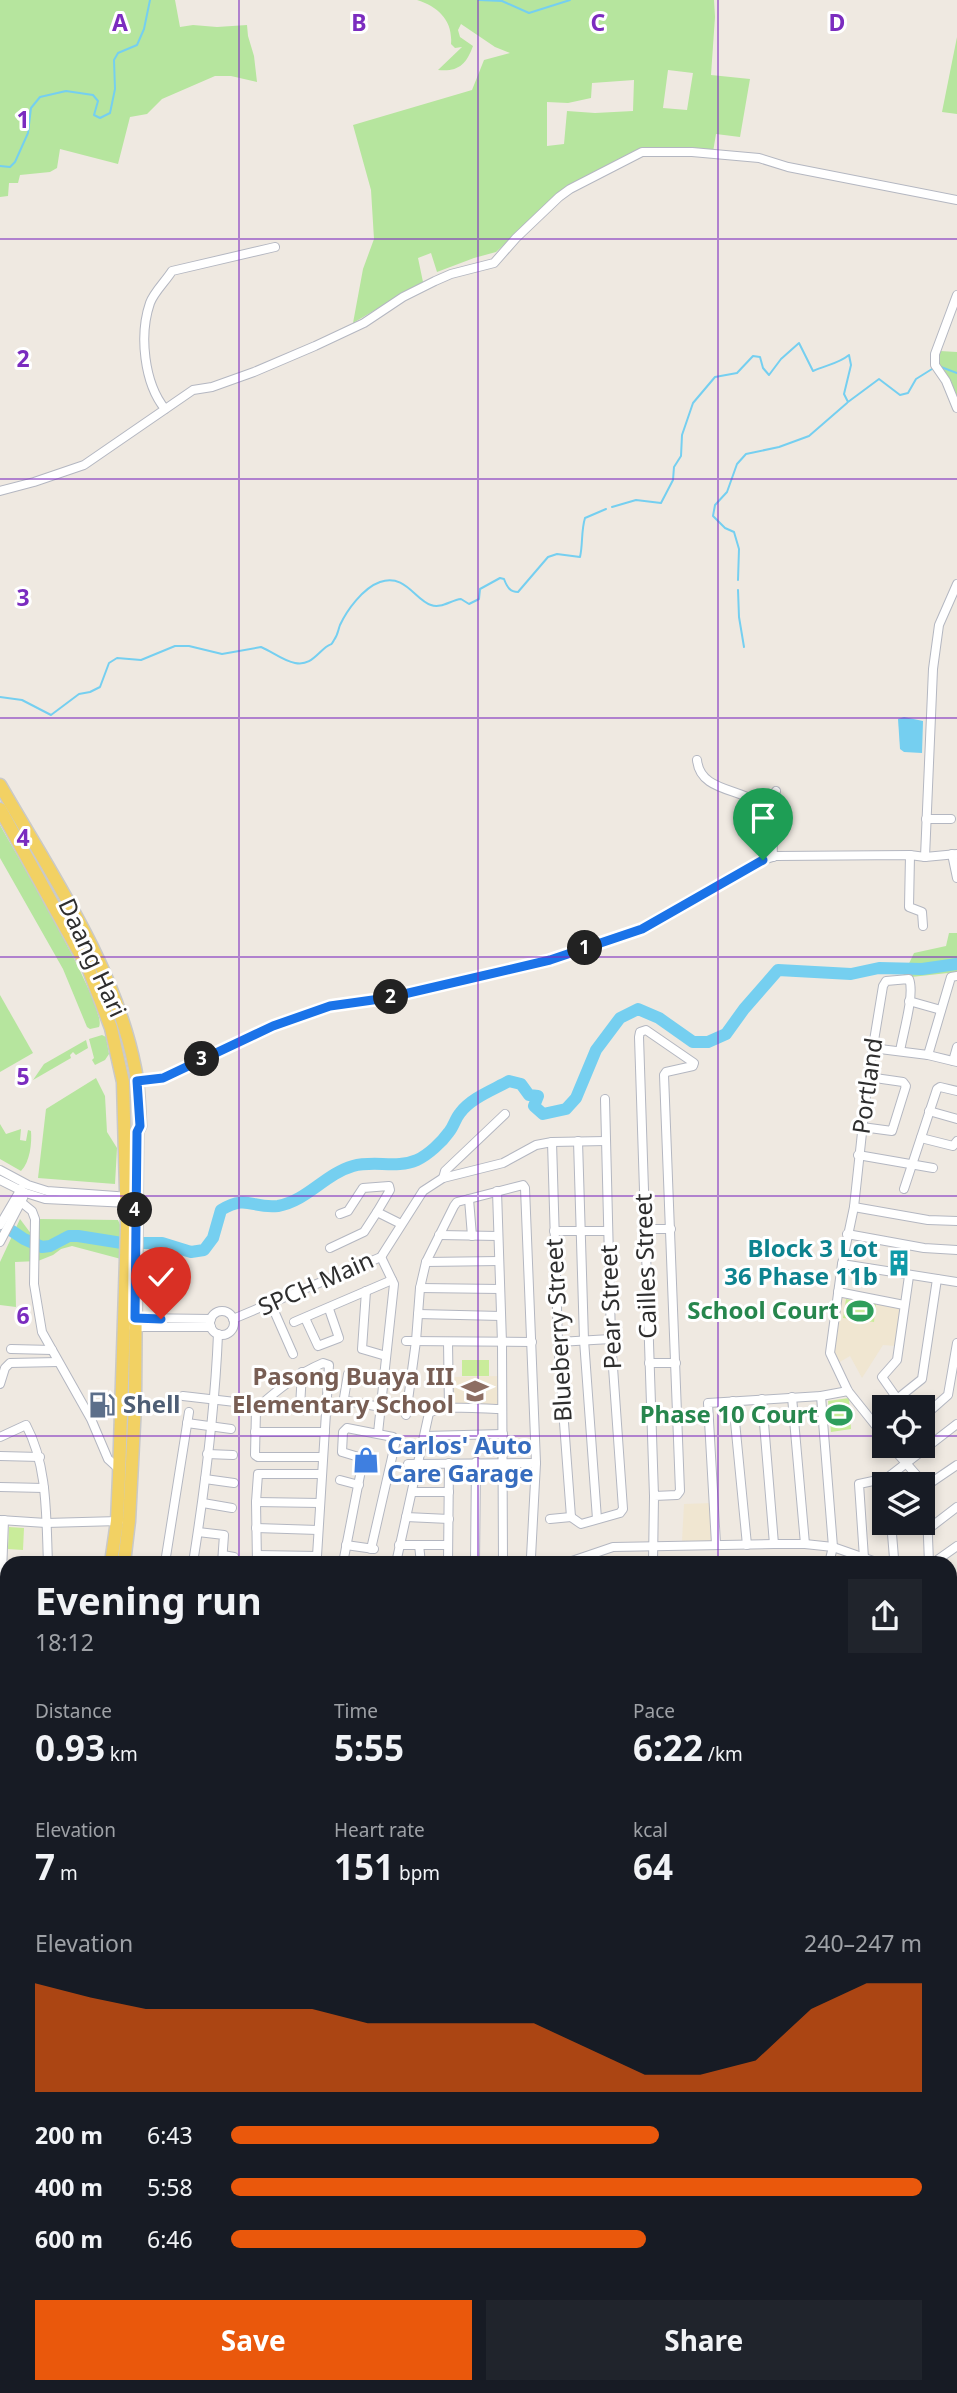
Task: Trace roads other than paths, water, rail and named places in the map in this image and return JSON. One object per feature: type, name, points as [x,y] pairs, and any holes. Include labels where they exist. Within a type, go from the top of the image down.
[{"type":"main road","name":"Daang Hari","points":[[0,785],[97,956],[124,1025],[137,1081],[140,1126],[129,1200]]},
{"type":"main road","name":"Daang Hari","points":[[0,809],[81,953],[111,1028],[123,1082],[131,1227],[129,1323],[119,1469],[124,1556]]},
{"type":"main road","name":"Daang Hari","points":[[113,1556],[123,1521],[135,1405],[129,1323]]},
{"type":"street","points":[[0,491],[84,465],[193,390],[212,387],[254,372],[364,323],[403,297],[435,281],[494,263],[559,197],[642,152],[692,152],[759,158],[788,167],[957,200]]},
{"type":"street","points":[[165,410],[153,389],[145,358],[144,338],[150,303],[156,293],[172,271],[275,247]]},
{"type":"street","points":[[957,295],[935,354],[936,365],[957,408]]},
{"type":"street","points":[[925,857],[933,669],[939,625],[957,584]]},
{"type":"street","points":[[697,761],[706,781],[749,796],[766,806],[771,820],[773,857]]},
{"type":"street","points":[[766,806],[776,791]]},
{"type":"street","points":[[926,819],[951,819]]},
{"type":"street","points":[[137,1081],[163,1078],[273,1026],[330,1006],[387,998],[550,960],[642,929],[763,860],[773,857],[925,857],[955,854],[957,878]]},
{"type":"street","points":[[910,855],[909,907],[922,912],[923,926]]},
{"type":"street","points":[[928,1055],[951,977],[957,976]]},
{"type":"street","name":"Portland","points":[[872,1421],[848,1391],[830,1353],[842,1264],[854,1207],[872,1048],[886,981],[909,979],[909,1002]]},
{"type":"street","points":[[900,1051],[909,1002],[941,1010]]},
{"type":"street","name":"Cailles Street","points":[[653,1556],[654,1496],[640,1032],[648,1031],[693,1062],[692,1066],[666,1072],[664,1075],[671,1229]]},
{"type":"street","points":[[872,1048],[955,1061],[957,1047]]},
{"type":"street","points":[[862,1127],[892,1130],[906,1086],[903,1082],[868,1077]]},
{"type":"street","points":[[904,1189],[939,1087],[957,1091]]},
{"type":"street","name":"Pear Street","points":[[597,1519],[620,1513],[622,1509],[611,1339],[605,1099]]},
{"type":"street","points":[[929,1111],[957,1119]]},
{"type":"street","points":[[443,1178],[445,1171],[505,1114]]},
{"type":"street","points":[[921,1138],[953,1146],[957,1141]]},
{"type":"street","points":[[550,1519],[570,1517],[581,1524],[597,1519],[584,1339],[578,1141]]},
{"type":"street","name":"SPCH Main","points":[[233,1319],[381,1257],[423,1191],[443,1178],[503,1163],[536,1145],[606,1141]]},
{"type":"street","name":"Blueberry Street","points":[[552,1142],[558,1342],[570,1517]]},
{"type":"street","points":[[858,1155],[933,1168]]},
{"type":"street","points":[[0,1170],[24,1189]]},
{"type":"street","points":[[0,1180],[55,1201],[129,1200]]},
{"type":"street","points":[[406,1415],[411,1341],[418,1314],[420,1288],[426,1262],[439,1235],[456,1203],[521,1184],[525,1188],[536,1463],[531,1556]]},
{"type":"street","points":[[330,1248],[364,1232],[390,1186],[362,1188],[348,1211],[340,1214]]},
{"type":"street","points":[[0,1242],[24,1189]]},
{"type":"street","points":[[496,1191],[502,1343],[503,1556]]},
{"type":"street","points":[[469,1199],[472,1236]]},
{"type":"street","points":[[0,1225],[17,1203]]},
{"type":"street","points":[[17,1203],[33,1213],[36,1309],[42,1332],[91,1419],[108,1459],[119,1469]]},
{"type":"street","points":[[854,1207],[928,1220],[957,1221]]},
{"type":"street","points":[[377,1212],[401,1224]]},
{"type":"street","points":[[645,1229],[671,1229],[676,1363],[680,1491],[677,1495],[654,1496]]},
{"type":"street","points":[[554,1231],[608,1231]]},
{"type":"street","points":[[848,1234],[924,1248],[957,1250]]},
{"type":"street","points":[[439,1235],[498,1236]]},
{"type":"street","points":[[378,1433],[394,1284],[381,1257]]},
{"type":"street","points":[[426,1262],[499,1261]]},
{"type":"street","points":[[842,1264],[957,1282]]},
{"type":"street","points":[[894,1395],[882,1377],[897,1360],[909,1276]]},
{"type":"street","points":[[902,1395],[922,1379],[937,1279]]},
{"type":"street","points":[[294,1322],[392,1280]]},
{"type":"street","points":[[420,1288],[500,1289]]},
{"type":"street","points":[[366,1291],[362,1347],[386,1356]]},
{"type":"street","points":[[838,1292],[904,1305]]},
{"type":"street","points":[[271,1304],[293,1354]]},
{"type":"street","points":[[305,1318],[317,1345],[340,1338],[329,1309]]},
{"type":"street","name":"SPCH Main","points":[[129,1323],[211,1323],[217,1312],[222,1311],[227,1312],[233,1319]]},
{"type":"street","points":[[418,1314],[501,1316]]},
{"type":"street","name":"SPCH Main","points":[[218,1334],[231,1330],[233,1319]]},
{"type":"street","points":[[194,1556],[215,1398],[218,1334],[211,1323]]},
{"type":"street","points":[[558,1342],[611,1339]]},
{"type":"street","points":[[411,1341],[532,1342]]},
{"type":"street","points":[[448,1342],[449,1409]]},
{"type":"street","points":[[935,1406],[948,1395],[957,1343]]},
{"type":"street","points":[[11,1349],[52,1350]]},
{"type":"street","points":[[0,1384],[5,1368],[10,1363],[58,1362]]},
{"type":"street","points":[[316,1556],[325,1432],[329,1365],[323,1363],[302,1372],[256,1409],[255,1455],[323,1457]]},
{"type":"street","points":[[649,1363],[676,1363]]},
{"type":"street","points":[[300,1407],[302,1372]]},
{"type":"street","points":[[381,1407],[347,1401],[344,1398],[348,1374],[384,1382]]},
{"type":"street","points":[[716,1544],[707,1407],[709,1402],[848,1391]]},
{"type":"street","points":[[821,1395],[833,1547],[830,1556]]},
{"type":"street","points":[[183,1396],[244,1403]]},
{"type":"street","points":[[792,1397],[805,1544]]},
{"type":"street","points":[[762,1399],[774,1544]]},
{"type":"street","points":[[733,1401],[747,1545]]},
{"type":"street","points":[[256,1409],[326,1408]]},
{"type":"street","points":[[397,1556],[429,1415],[433,1410],[502,1409]]},
{"type":"street","points":[[166,1556],[189,1412]]},
{"type":"street","points":[[187,1423],[231,1429]]},
{"type":"street","points":[[935,1442],[957,1424]]},
{"type":"street","points":[[0,1437],[26,1425],[40,1457],[47,1556]]},
{"type":"street","points":[[344,1556],[346,1545],[359,1485],[363,1460],[342,1452],[344,1430],[347,1427],[378,1433],[396,1440],[373,1549],[346,1545]]},
{"type":"street","points":[[256,1432],[325,1432]]},
{"type":"street","points":[[425,1436],[503,1434]]},
{"type":"street","points":[[207,1454],[233,1455]]},
{"type":"street","points":[[0,1456],[40,1457]]},
{"type":"street","points":[[901,1458],[913,1472]]},
{"type":"street","points":[[898,1472],[914,1458]]},
{"type":"street","points":[[475,1556],[476,1462]]},
{"type":"street","points":[[448,1556],[449,1463]]},
{"type":"street","points":[[408,1464],[536,1463]]},
{"type":"street","points":[[935,1480],[957,1465]]},
{"type":"street","points":[[257,1556],[256,1502],[259,1473],[322,1474]]},
{"type":"street","points":[[205,1479],[234,1483]]},
{"type":"street","points":[[340,1480],[359,1485]]},
{"type":"street","points":[[864,1556],[859,1485],[861,1482],[872,1482]]},
{"type":"street","points":[[0,1486],[44,1488]]},
{"type":"street","points":[[412,1492],[449,1492]]},
{"type":"street","points":[[256,1502],[320,1503]]},
{"type":"street","points":[[203,1503],[232,1508]]},
{"type":"street","points":[[935,1524],[957,1507]]},
{"type":"street","points":[[406,1517],[449,1519]]},
{"type":"street","points":[[4,1556],[2,1520],[46,1523],[123,1521]]},
{"type":"street","points":[[256,1528],[318,1530]]},
{"type":"street","points":[[198,1532],[225,1535],[223,1556]]},
{"type":"street","points":[[892,1535],[894,1556]]},
{"type":"street","points":[[928,1535],[930,1556]]},
{"type":"street","points":[[587,1556],[613,1547],[805,1544],[833,1547],[858,1556]]},
{"type":"street","points":[[399,1545],[449,1545]]},
{"type":"street","points":[[419,1545],[420,1556]]},
{"type":"street","points":[[942,1556],[957,1546]]},
{"type":"water","points":[[904,717],[923,721],[922,753],[904,752],[900,749],[898,719]]},
{"type":"waterway","points":[[0,166],[10,167],[15,162],[28,133],[31,108],[40,97],[66,91],[93,95],[98,101],[94,115],[100,118],[110,113],[115,89],[114,60],[118,53],[137,45],[144,29],[150,0]]},
{"type":"waterway","points":[[479,0],[502,1],[529,13],[570,0]]},
{"type":"waterway","points":[[612,507],[636,500],[661,503],[673,480],[674,467],[681,456],[682,435],[693,403],[715,377],[737,373],[753,356],[760,357],[763,368],[769,375],[781,359],[799,343],[813,371],[849,355],[851,365],[844,394],[848,402],[879,379],[900,395],[908,393],[916,379],[932,369]]},
{"type":"waterway","points":[[941,367],[957,373]]},
{"type":"waterway","points":[[738,580],[739,549],[734,532],[725,528],[713,516],[715,505],[727,492],[737,464],[746,454],[779,447],[809,436],[847,403]]},
{"type":"waterway","points":[[0,697],[22,700],[51,715],[79,694],[100,687],[109,663],[117,658],[141,660],[175,646],[189,646],[222,654],[261,647],[291,662],[305,663],[332,644],[351,606],[374,585],[389,580],[396,581],[435,606],[461,599],[469,604],[479,599],[480,589],[500,578],[504,579],[511,590],[518,592],[548,557],[557,554],[580,557],[585,518],[606,509]]},
{"type":"waterway","points":[[738,590],[744,647]]},
{"type":"waterway","points":[[0,1223],[42,1247],[69,1236],[78,1236],[122,1243],[162,1243],[191,1252],[204,1250],[213,1238],[221,1210],[230,1205],[244,1202],[278,1206],[298,1199],[353,1166],[401,1164],[417,1160],[443,1140],[460,1113],[470,1103],[509,1081],[521,1084],[529,1095],[538,1096],[534,1106],[543,1114],[566,1109],[576,1098],[596,1050],[620,1018],[638,1009],[659,1018],[693,1042],[708,1042],[726,1034],[778,970],[851,974],[879,968],[922,969],[957,964]]},
{"type":"place","name":"Block 3 Lot 36 Phase 11b","points":[[899,1263]]},
{"type":"place","name":"School Court","points":[[860,1311]]},
{"type":"place","name":"Pasong Buaya III Elementary School","points":[[475,1391]]},
{"type":"place","name":"Shell","points":[[102,1405]]},
{"type":"place","name":"Phase 10 Court","points":[[839,1415]]},
{"type":"place","name":"Carlos' Auto Care Garage","points":[[366,1460]]}]
